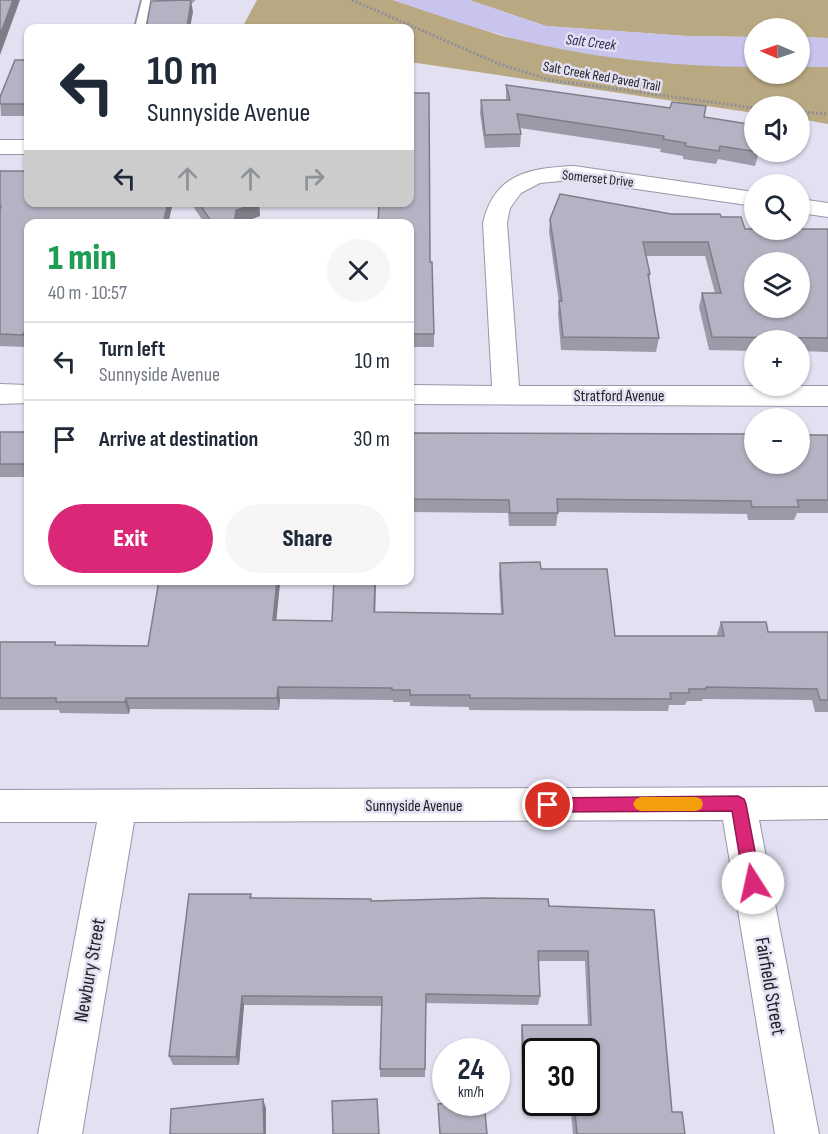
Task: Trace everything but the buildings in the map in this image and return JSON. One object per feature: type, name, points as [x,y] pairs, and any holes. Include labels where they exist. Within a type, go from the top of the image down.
[{"type":"street","points":[[0,147],[24,147]]},
{"type":"street","name":"Somerset Drive","points":[[506,395],[495,223],[496,207],[515,185],[548,174],[574,173],[744,198]]},
{"type":"street","points":[[810,207],[828,210]]},
{"type":"street","points":[[0,394],[24,394]]},
{"type":"street","name":"Stratford Avenue","points":[[414,395],[828,396]]},
{"type":"street","name":"Sunnyside Avenue","points":[[0,806],[828,803]]},
{"type":"street","name":"Fairfield Street","points":[[738,804],[797,1134]]},
{"type":"street","name":"Newbury Street","points":[[60,1134],[118,807]]},
{"type":"lane","points":[[141,24],[147,2],[188,0]]},
{"type":"path","name":"Salt Creek Red Paved Trail","points":[[352,0],[407,24]]},
{"type":"path","name":"Salt Creek Red Paved Trail","points":[[414,27],[499,64],[550,80],[744,107]]},
{"type":"path","points":[[810,113],[828,114]]},
{"type":"shaded area","points":[[257,0],[393,0],[502,36],[582,52],[744,66],[744,84],[810,84],[810,67],[828,67],[828,124],[810,121],[810,96],[744,96],[744,112],[414,63],[414,24],[244,24]]},
{"type":"shaded area","points":[[469,0],[828,0],[828,38],[810,37],[810,18],[744,18],[744,37],[687,36],[546,26]]},
{"type":"water","name":"Salt Creek","points":[[393,0],[469,0],[546,26],[687,36],[744,37],[744,67],[691,65],[564,50],[447,18]]},
{"type":"water","points":[[810,37],[828,38],[828,67],[810,67]]},
{"type":"slow traffic","points":[[641,804],[696,804]]},
{"type":"route","points":[[548,805],[738,804],[753,883]]}]
